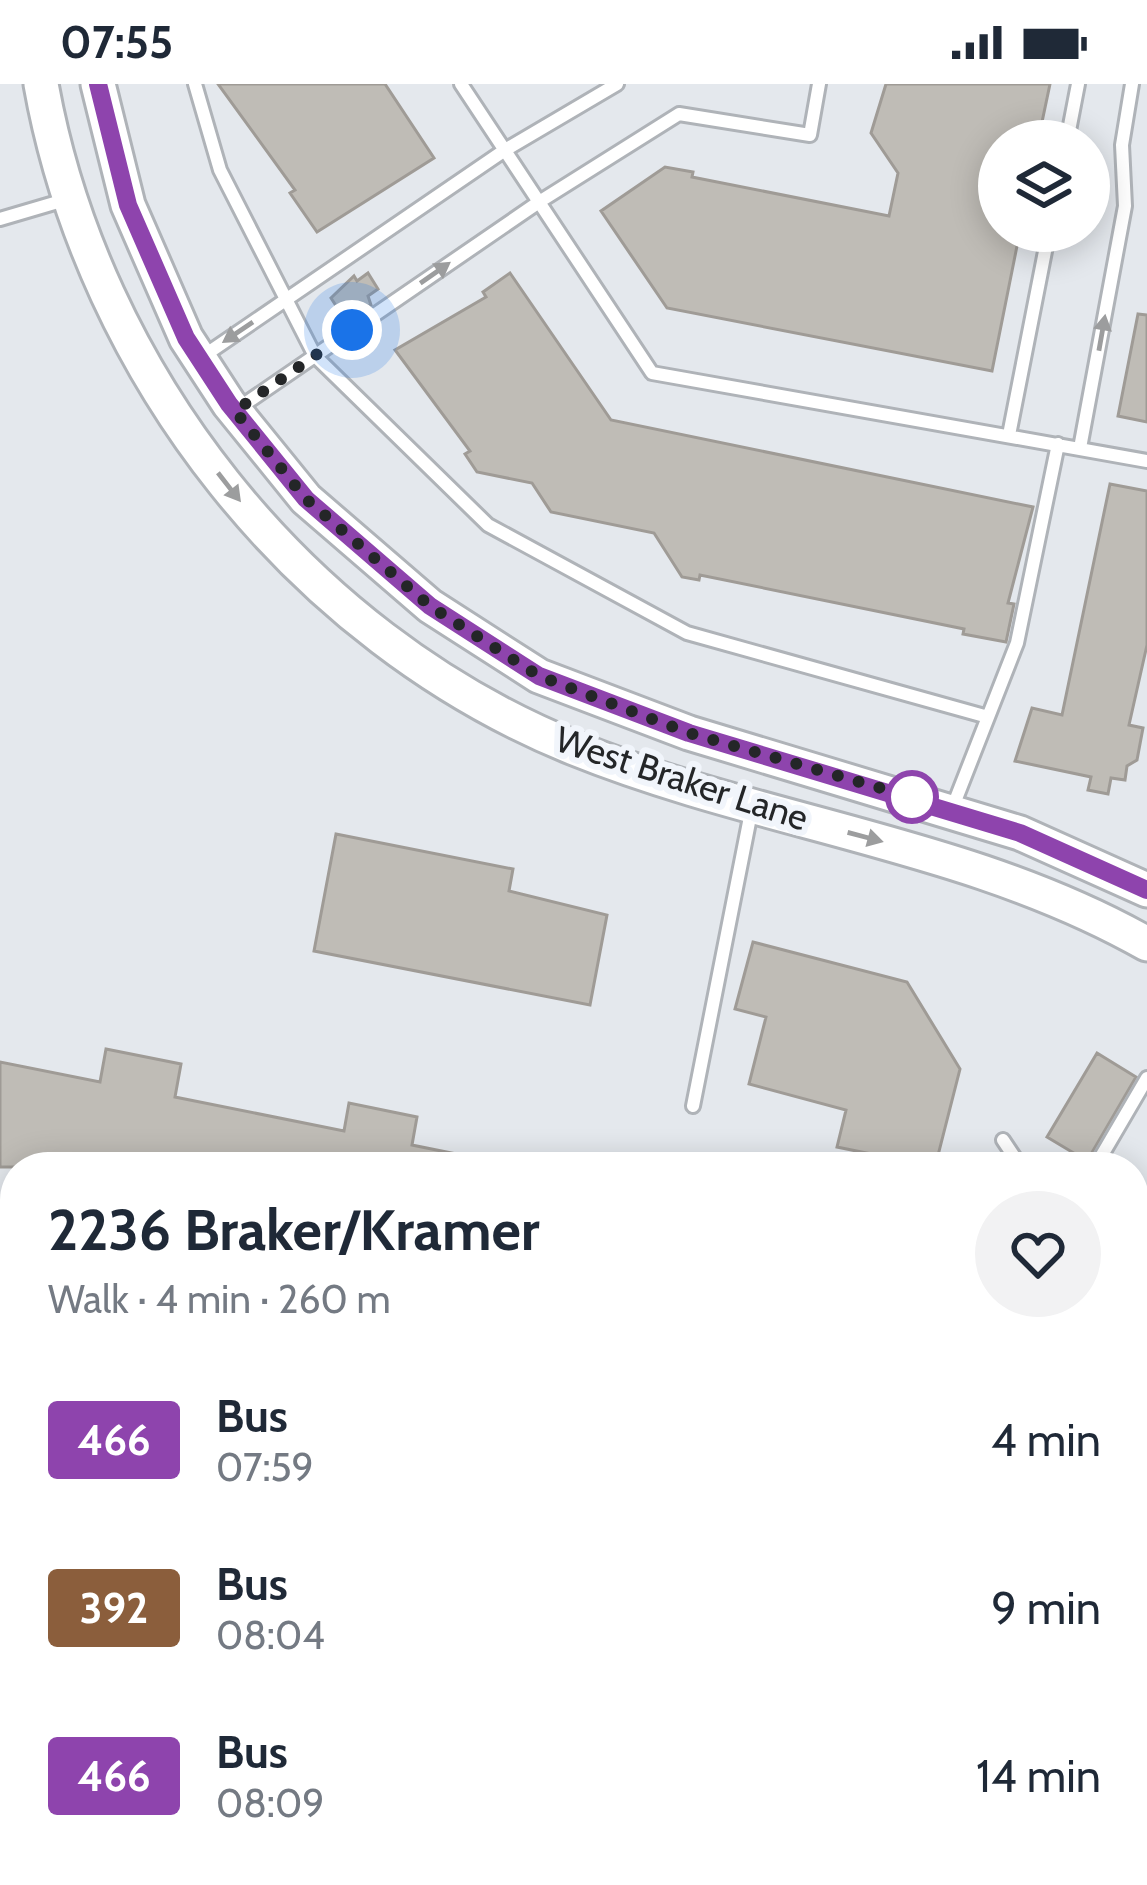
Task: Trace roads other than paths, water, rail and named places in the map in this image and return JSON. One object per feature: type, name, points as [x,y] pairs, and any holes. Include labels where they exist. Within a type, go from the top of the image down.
[{"type":"main road","name":"West Braker Lane","points":[[41,84],[69,199],[97,273],[160,392],[257,523],[332,600],[448,683],[573,748],[752,806],[974,867],[1087,912],[1147,944]]},
{"type":"main road","name":"West Braker Lane","points":[[98,84],[128,205],[200,358],[235,411],[306,499],[430,606],[539,676],[689,733],[952,810],[1093,862],[1147,890]]},
{"type":"main road","points":[[160,392],[200,358]]},
{"type":"main road","points":[[195,443],[235,411]]},
{"type":"main road","points":[[752,806],[760,754]]},
{"type":"lane","points":[[195,84],[220,170],[283,302],[315,356],[488,525],[687,633],[988,717]]},
{"type":"lane","points":[[461,84],[652,373],[1147,461]]},
{"type":"lane","points":[[200,358],[505,150],[616,84]]},
{"type":"lane","points":[[235,411],[539,202],[679,114],[809,136],[819,84]]},
{"type":"lane","points":[[1071,120],[1078,84]]},
{"type":"lane","points":[[1080,448],[1125,206],[1123,145],[1132,84]]},
{"type":"lane","points":[[0,219],[69,199]]},
{"type":"lane","points":[[1009,435],[1045,252]]},
{"type":"lane","points":[[952,810],[1018,643],[1058,444]]},
{"type":"lane","points":[[693,1106],[752,806]]},
{"type":"lane","points":[[1104,1152],[1147,1078]]},
{"type":"lane","points":[[1003,1140],[1011,1152]]}]
